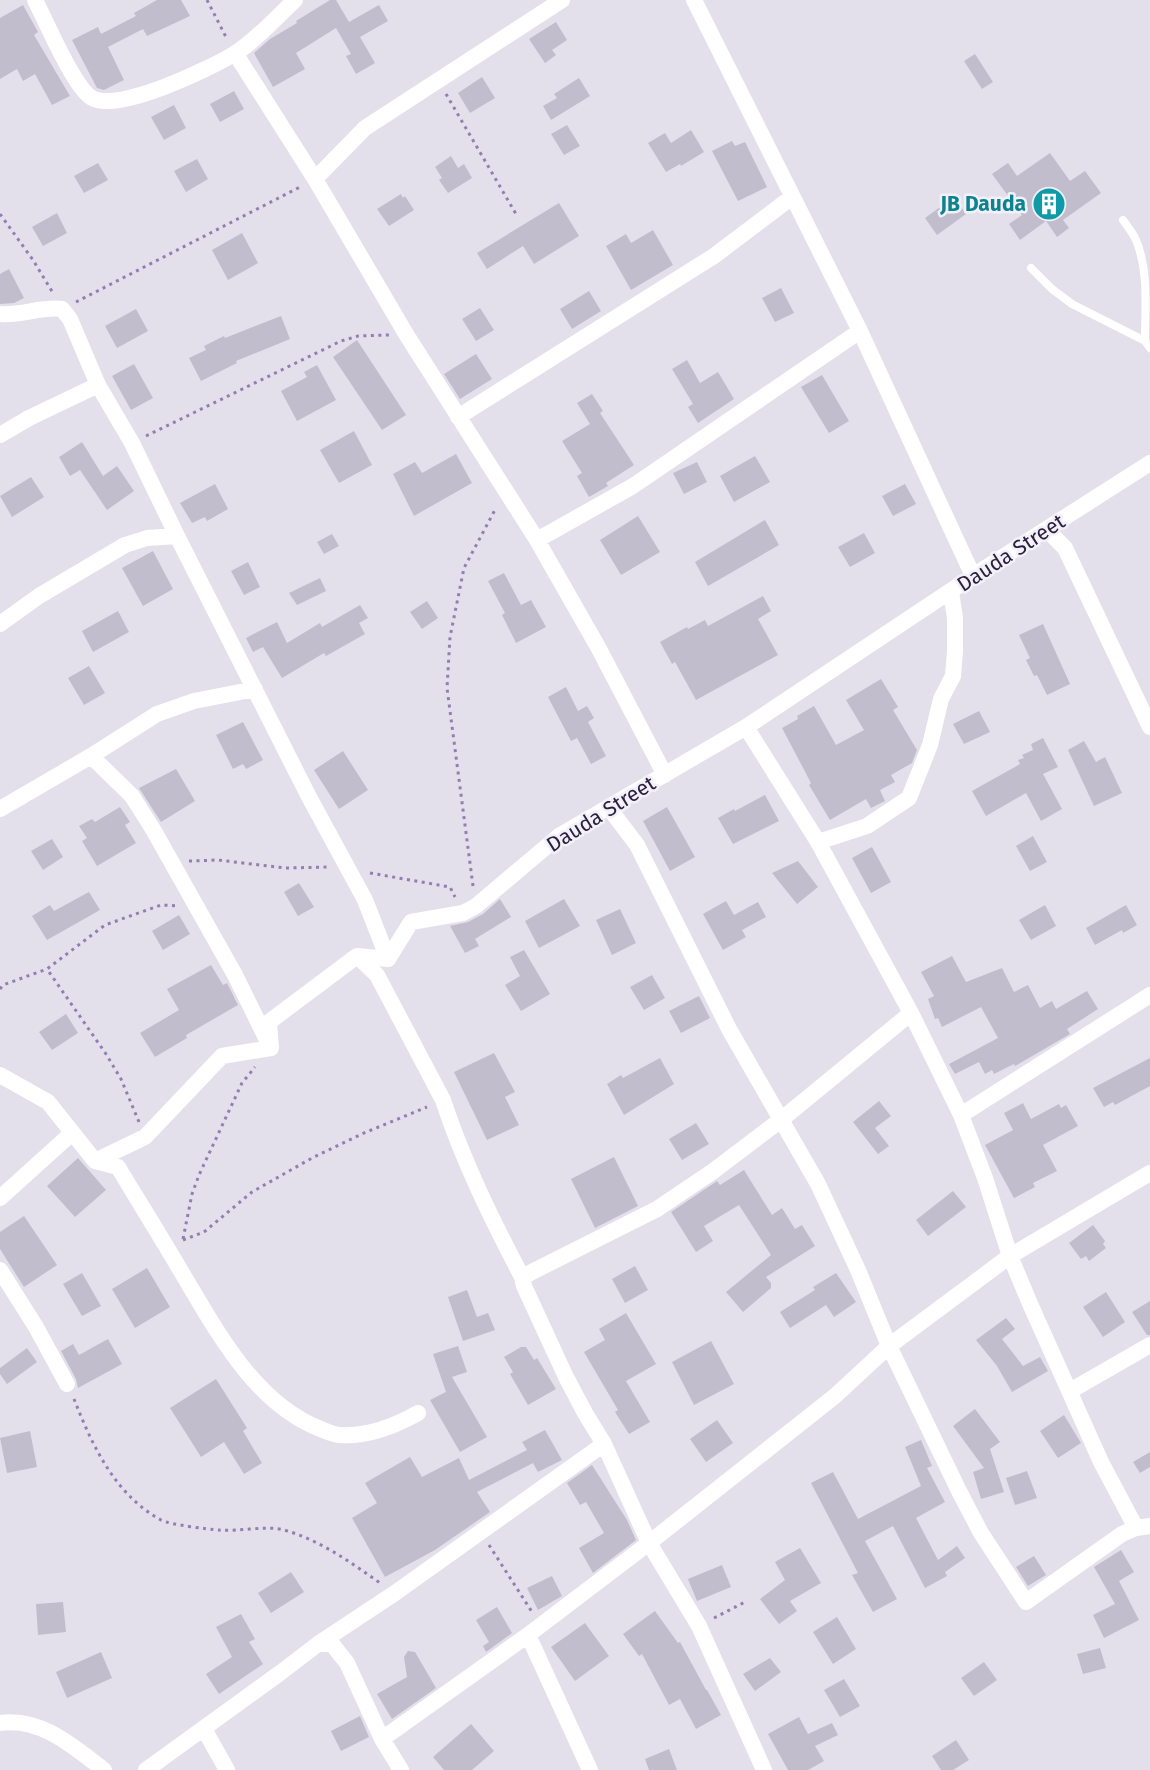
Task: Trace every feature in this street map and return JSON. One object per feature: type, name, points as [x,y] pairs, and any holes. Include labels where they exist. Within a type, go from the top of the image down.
[{"type":"street","points":[[35,0],[78,83],[92,98],[107,102],[139,96],[170,85],[235,54],[296,0]]},
{"type":"street","points":[[315,179],[365,128],[562,0]]},
{"type":"street","points":[[694,0],[860,332],[973,576]]},
{"type":"street","points":[[235,54],[315,179],[406,334],[537,540],[598,647],[665,775]]},
{"type":"street","points":[[458,417],[714,256],[792,197]]},
{"type":"street","points":[[0,314],[27,313],[48,307],[62,309],[70,319],[98,385],[132,443],[308,795],[365,900],[388,959]]},
{"type":"street","points":[[537,540],[633,486],[860,332]]},
{"type":"street","points":[[0,435],[29,418],[98,385]]},
{"type":"street","name":"Dauda Street","points":[[469,909],[559,836],[746,727],[973,576],[1150,463]]},
{"type":"street","points":[[1047,530],[1065,548],[1150,727]]},
{"type":"street","points":[[0,624],[39,596],[125,545],[147,538],[177,536]]},
{"type":"street","points":[[818,842],[867,826],[909,798],[930,745],[941,699],[953,676],[955,640],[951,592]]},
{"type":"street","points":[[0,809],[157,714],[194,701],[255,689]]},
{"type":"street","points":[[609,808],[637,845],[729,1029],[818,1184],[858,1270],[889,1346],[981,1533],[1026,1602],[1122,1534],[1143,1527],[1101,1462],[1010,1256],[985,1178],[961,1115],[911,1013],[818,842],[746,727]]},
{"type":"street","points":[[91,756],[132,796],[172,861],[235,975],[267,1049]]},
{"type":"street","points":[[388,959],[411,922],[469,909]]},
{"type":"street","points":[[267,1049],[270,1022],[357,956],[388,959]]},
{"type":"street","points":[[357,956],[377,975],[443,1100],[450,1122],[495,1225],[522,1277],[566,1377],[604,1444],[649,1543],[699,1626],[764,1770]]},
{"type":"street","points":[[961,1115],[1150,995]]},
{"type":"street","points":[[522,1277],[657,1209],[712,1172],[782,1119],[911,1013]]},
{"type":"street","points":[[95,1161],[145,1137],[222,1056],[267,1049]]},
{"type":"street","points":[[0,1075],[48,1102],[95,1161],[118,1167],[224,1341],[256,1383],[282,1408],[315,1427],[339,1436],[372,1432],[399,1424],[418,1413]]},
{"type":"street","points":[[0,1198],[72,1133]]},
{"type":"street","points":[[382,1739],[534,1630],[649,1543],[835,1396],[889,1346],[1010,1256],[1150,1173]]},
{"type":"street","points":[[0,1270],[36,1327],[67,1384]]},
{"type":"street","points":[[1070,1391],[1150,1345]]},
{"type":"street","points":[[147,1770],[318,1644],[395,1593],[604,1444]]},
{"type":"street","points":[[534,1630],[590,1770]]},
{"type":"street","points":[[318,1644],[332,1644],[347,1663],[382,1739],[401,1770]]},
{"type":"street","points":[[0,1723],[40,1727],[79,1750],[104,1770]]},
{"type":"street","points":[[204,1729],[227,1770]]},
{"type":"lane","points":[[1123,220],[1135,239],[1141,258],[1146,295],[1148,344]]},
{"type":"lane","points":[[1031,268],[1052,289],[1072,304],[1148,344]]},
{"type":"path","points":[[207,0],[235,54]]},
{"type":"path","points":[[436,81],[449,99],[516,214]]},
{"type":"path","points":[[0,214],[33,260],[62,309],[315,179]]},
{"type":"path","points":[[132,443],[341,340],[358,336],[406,334]]},
{"type":"path","points":[[469,909],[447,688],[449,648],[456,598],[464,568],[506,490]]},
{"type":"path","points":[[172,861],[218,860],[285,868],[340,867],[450,887],[469,909]]},
{"type":"path","points":[[0,989],[3,985],[47,969],[105,926],[161,904],[197,908]]},
{"type":"path","points":[[47,969],[121,1079],[145,1137]]},
{"type":"path","points":[[267,1049],[242,1083],[200,1174],[192,1194],[183,1240],[204,1232],[252,1192],[312,1158],[364,1133],[443,1100]]},
{"type":"path","points":[[67,1384],[103,1463],[135,1501],[163,1521],[221,1531],[282,1529],[334,1551],[395,1593]]},
{"type":"path","points":[[480,1531],[534,1630]]},
{"type":"path","points":[[699,1626],[745,1602]]},
{"type":"building","points":[[157,0],[181,0],[190,16],[147,36],[143,29],[108,47],[124,80],[104,90],[97,88],[72,40],[98,27],[101,34],[136,16],[134,13]]},
{"type":"building","points":[[330,0],[336,0],[349,22],[379,5],[388,21],[360,37],[375,63],[356,74],[346,56],[351,54],[336,28],[296,53],[305,69],[273,87],[254,53],[270,39]]},
{"type":"building","points":[[23,5],[38,32],[34,35],[70,96],[52,105],[35,74],[23,81],[17,69],[0,79],[0,18]]},
{"type":"building","points":[[556,22],[567,40],[552,50],[556,55],[545,63],[529,39]]},
{"type":"building","points":[[975,54],[993,82],[982,89],[964,61]]},
{"type":"building","points":[[482,77],[495,98],[470,113],[458,93]]},
{"type":"building","points":[[579,78],[590,96],[551,120],[543,106],[557,98],[554,94]]},
{"type":"building","points":[[234,91],[244,109],[220,122],[210,104]]},
{"type":"building","points":[[174,105],[186,128],[164,140],[151,117]]},
{"type":"building","points":[[567,125],[580,146],[564,155],[551,134]]},
{"type":"building","points":[[691,130],[704,152],[666,172],[648,143],[665,133],[671,143]]},
{"type":"building","points":[[732,141],[735,146],[745,142],[767,187],[738,201],[712,151]]},
{"type":"building","name":"JB Dauda","points":[[1050,153],[1070,181],[1085,171],[1101,193],[1063,220],[1069,228],[1057,237],[1046,221],[1020,240],[1009,224],[1022,215],[992,174],[1008,163],[1017,176]]},
{"type":"building","points":[[451,156],[458,168],[464,164],[472,178],[448,193],[439,180],[442,178],[435,167]]},
{"type":"building","points":[[197,159],[208,179],[186,192],[174,171]]},
{"type":"building","points":[[98,163],[108,180],[84,193],[74,176]]},
{"type":"building","points":[[401,194],[403,198],[405,196],[414,210],[389,226],[377,209]]},
{"type":"building","points":[[954,197],[966,214],[937,235],[925,218]]},
{"type":"building","points":[[559,203],[579,236],[534,264],[523,246],[487,269],[477,253]]},
{"type":"building","points":[[57,213],[67,233],[43,246],[32,227]]},
{"type":"building","points":[[653,230],[673,265],[631,290],[606,246],[626,234],[631,243]]},
{"type":"building","points":[[242,233],[258,263],[228,280],[212,250]]},
{"type":"building","points":[[9,269],[24,298],[14,303],[0,304],[0,274]]},
{"type":"building","points":[[781,288],[794,313],[775,322],[762,298]]},
{"type":"building","points":[[589,291],[601,311],[572,329],[560,309]]},
{"type":"building","points":[[480,308],[494,330],[476,341],[462,319]]},
{"type":"building","points":[[136,309],[148,331],[117,348],[105,326]]},
{"type":"building","points":[[281,316],[290,339],[236,361],[237,363],[201,381],[189,358],[206,350],[204,346],[224,336],[225,338]]},
{"type":"building","points":[[357,340],[406,415],[382,430],[333,357]]},
{"type":"building","points":[[476,354],[492,379],[460,399],[444,374]]},
{"type":"building","points":[[687,360],[700,383],[718,372],[734,399],[698,423],[688,407],[693,404],[672,369]]},
{"type":"building","points":[[134,364],[153,398],[131,410],[112,376]]},
{"type":"building","points":[[317,365],[336,400],[297,421],[281,391],[307,377],[304,372]]},
{"type":"building","points":[[822,375],[849,421],[829,433],[801,387]]},
{"type":"building","points":[[592,394],[603,411],[600,413],[634,465],[606,483],[608,486],[589,497],[577,476],[582,473],[562,441],[590,424],[577,403]]},
{"type":"building","points":[[354,431],[372,465],[339,483],[320,450]]},
{"type":"building","points":[[82,442],[103,476],[117,466],[134,491],[107,510],[80,470],[70,476],[59,457]]},
{"type":"building","points":[[456,454],[472,483],[414,516],[393,474],[415,462],[422,473]]},
{"type":"building","points":[[755,456],[770,482],[734,502],[720,476]]},
{"type":"building","points":[[697,462],[707,482],[684,494],[673,473]]},
{"type":"building","points":[[31,477],[44,497],[12,517],[0,496]]},
{"type":"building","points":[[215,484],[228,509],[207,521],[205,517],[192,523],[180,503]]},
{"type":"building","points":[[905,484],[916,504],[893,516],[882,496]]},
{"type":"building","points":[[638,516],[660,552],[621,575],[600,540]]},
{"type":"building","points":[[765,520],[779,545],[708,586],[695,562]]},
{"type":"building","points":[[864,533],[875,553],[850,567],[838,547]]},
{"type":"building","points":[[332,534],[339,546],[324,554],[317,542]]},
{"type":"building","points":[[153,551],[173,589],[143,606],[122,568]]},
{"type":"building","points":[[248,562],[260,587],[244,595],[231,571]]},
{"type":"building","points":[[504,573],[521,605],[531,600],[546,627],[516,643],[502,615],[505,613],[488,581]]},
{"type":"building","points":[[320,578],[326,591],[297,605],[289,593]]},
{"type":"building","points":[[763,596],[771,611],[758,619],[778,655],[696,700],[675,662],[672,664],[660,642],[705,620],[708,626]]},
{"type":"building","points":[[427,601],[438,618],[422,629],[410,612]]},
{"type":"building","points":[[360,605],[368,618],[359,623],[365,634],[326,656],[324,653],[282,678],[263,647],[253,652],[246,638],[277,622],[287,643],[320,623],[322,627]]},
{"type":"building","points":[[118,611],[129,632],[93,652],[82,631]]},
{"type":"building","points":[[1043,624],[1070,684],[1047,695],[1026,660],[1030,658],[1019,635]]},
{"type":"building","points":[[89,666],[105,693],[84,705],[68,678]]},
{"type":"building","points":[[881,679],[898,707],[893,710],[917,750],[912,763],[891,775],[895,782],[880,790],[885,801],[871,808],[866,799],[830,820],[809,785],[811,783],[782,728],[814,706],[836,745],[864,730],[846,700]]},
{"type":"building","points":[[566,687],[578,711],[587,706],[594,718],[588,722],[606,756],[591,764],[577,738],[571,741],[548,697]]},
{"type":"building","points":[[979,711],[990,732],[964,744],[953,724]]},
{"type":"building","points":[[243,722],[263,760],[246,769],[243,764],[233,769],[216,735]]},
{"type":"building","points":[[1043,738],[1058,767],[1043,774],[1062,809],[1041,821],[1026,793],[986,816],[972,791],[1020,764],[1018,760],[1024,758],[1022,755],[1033,750],[1031,744]]},
{"type":"building","points":[[1084,741],[1096,762],[1105,757],[1122,793],[1094,806],[1068,750]]},
{"type":"building","points":[[343,751],[368,790],[339,809],[314,770]]},
{"type":"building","points":[[176,769],[195,801],[161,822],[139,788]]},
{"type":"building","points":[[765,795],[779,821],[733,844],[718,818]]},
{"type":"building","points":[[120,807],[130,822],[125,825],[136,843],[97,866],[82,841],[87,838],[79,826],[92,819],[95,822]]},
{"type":"building","points":[[667,807],[695,857],[670,871],[643,821]]},
{"type":"building","points":[[1033,836],[1047,862],[1030,871],[1016,846]]},
{"type":"building","points":[[52,839],[63,857],[43,870],[31,851]]},
{"type":"building","points":[[872,847],[891,882],[871,893],[852,858]]},
{"type":"building","points":[[798,861],[818,887],[797,904],[772,873]]},
{"type":"building","points":[[299,883],[314,907],[298,916],[284,892]]},
{"type":"building","points":[[89,892],[100,910],[47,940],[32,916],[50,905],[54,911]]},
{"type":"building","points":[[500,899],[511,917],[475,939],[479,946],[465,953],[450,926],[468,922],[483,914]]},
{"type":"building","points":[[564,899],[580,926],[539,948],[525,921]]},
{"type":"building","points":[[726,901],[734,915],[758,902],[766,917],[742,930],[746,937],[723,950],[703,914]]},
{"type":"building","points":[[1045,905],[1056,926],[1031,940],[1019,920]]},
{"type":"building","points":[[1126,905],[1137,925],[1123,933],[1122,930],[1095,945],[1086,928]]},
{"type":"building","points":[[620,909],[636,943],[612,955],[596,920]]},
{"type":"building","points":[[179,915],[190,934],[163,950],[152,931]]},
{"type":"building","points":[[524,950],[550,994],[521,1011],[505,985],[520,976],[510,957]]},
{"type":"building","points":[[952,956],[966,982],[1002,968],[1014,992],[1028,985],[1040,1008],[1052,1001],[1056,1009],[1087,991],[1098,1009],[1067,1029],[1070,1034],[1015,1066],[1014,1064],[994,1074],[992,1070],[985,1074],[979,1062],[955,1074],[949,1064],[998,1038],[981,1007],[942,1027],[938,1018],[935,1019],[928,999],[934,996],[921,972]]},
{"type":"building","points":[[211,965],[223,985],[227,983],[238,1005],[186,1035],[187,1038],[155,1057],[140,1033],[179,1010],[167,989]]},
{"type":"building","points":[[652,975],[665,998],[644,1010],[630,987]]},
{"type":"building","points":[[699,996],[710,1018],[681,1033],[669,1011]]},
{"type":"building","points":[[66,1014],[78,1033],[52,1050],[39,1032]]},
{"type":"building","points":[[494,1053],[515,1092],[505,1097],[519,1125],[487,1140],[454,1072]]},
{"type":"building","points":[[660,1058],[674,1084],[624,1115],[607,1084],[621,1075],[623,1078]]},
{"type":"building","points":[[1150,1058],[1150,1086],[1115,1105],[1113,1102],[1104,1107],[1093,1088]]},
{"type":"building","points":[[879,1101],[891,1116],[875,1128],[889,1146],[878,1154],[853,1122]]},
{"type":"building","points":[[1023,1103],[1031,1119],[1059,1104],[1061,1108],[1066,1105],[1078,1126],[1043,1145],[1057,1171],[1033,1183],[1035,1187],[1014,1198],[985,1145],[1013,1130],[1004,1113]]},
{"type":"building","points":[[696,1123],[709,1144],[682,1160],[669,1139]]},
{"type":"building","points":[[614,1157],[638,1206],[595,1228],[571,1179]]},
{"type":"building","points":[[78,1158],[106,1190],[75,1217],[47,1186]]},
{"type":"building","points":[[744,1170],[772,1215],[782,1208],[795,1229],[802,1225],[815,1246],[766,1277],[771,1283],[771,1288],[743,1312],[726,1292],[771,1255],[739,1205],[704,1226],[713,1241],[696,1252],[671,1212],[717,1181],[720,1185]]},
{"type":"building","points":[[953,1191],[966,1207],[928,1236],[916,1220]]},
{"type":"building","points":[[24,1216],[57,1265],[24,1287],[0,1249],[0,1232]]},
{"type":"building","points":[[1093,1225],[1105,1241],[1103,1244],[1106,1248],[1089,1261],[1086,1256],[1081,1259],[1069,1243]]},
{"type":"building","points":[[635,1266],[648,1290],[625,1303],[612,1279]]},
{"type":"building","points":[[147,1268],[170,1307],[135,1328],[112,1289]]},
{"type":"building","points":[[82,1273],[101,1306],[82,1316],[63,1284]]},
{"type":"building","points":[[836,1273],[856,1302],[834,1317],[826,1305],[790,1328],[780,1312],[815,1290],[813,1287]]},
{"type":"building","points":[[467,1290],[477,1317],[488,1313],[495,1330],[463,1341],[448,1297]]},
{"type":"building","points":[[1106,1292],[1125,1322],[1103,1337],[1083,1307]]},
{"type":"building","points":[[1150,1301],[1150,1335],[1147,1335],[1132,1312]]},
{"type":"building","points":[[626,1313],[656,1364],[626,1381],[650,1422],[629,1434],[615,1412],[618,1410],[584,1352],[605,1340],[599,1329]]},
{"type":"building","points":[[1006,1318],[1015,1329],[1002,1339],[1023,1366],[1040,1357],[1048,1371],[1012,1392],[997,1366],[976,1340]]},
{"type":"building","points":[[108,1339],[122,1364],[78,1388],[76,1379],[61,1351],[73,1344],[79,1355]]},
{"type":"building","points":[[711,1341],[734,1384],[694,1405],[672,1362]]},
{"type":"building","points":[[458,1346],[467,1372],[452,1377],[487,1437],[460,1452],[430,1400],[446,1392],[433,1354]]},
{"type":"building","points":[[521,1347],[526,1347],[534,1360],[537,1358],[556,1389],[528,1405],[510,1374],[513,1372],[504,1357]]},
{"type":"building","points":[[27,1348],[37,1362],[7,1384],[0,1374],[0,1368]]},
{"type":"building","points":[[216,1379],[247,1428],[243,1431],[262,1463],[244,1474],[224,1442],[201,1457],[170,1408]]},
{"type":"building","points":[[975,1409],[1000,1442],[990,1449],[1004,1492],[981,1499],[973,1472],[984,1468],[953,1426]]},
{"type":"building","points":[[1064,1415],[1081,1443],[1058,1458],[1040,1431]]},
{"type":"building","points":[[717,1420],[733,1443],[706,1462],[690,1439]]},
{"type":"building","points":[[545,1430],[562,1460],[538,1472],[533,1463],[477,1492],[490,1512],[435,1550],[385,1577],[352,1518],[377,1503],[365,1483],[410,1457],[422,1477],[459,1458],[469,1480],[527,1450],[522,1442]]},
{"type":"building","points":[[30,1431],[37,1467],[7,1473],[0,1438]]},
{"type":"building","points":[[921,1440],[932,1466],[927,1468],[945,1502],[916,1518],[938,1560],[957,1546],[965,1558],[945,1572],[947,1576],[925,1588],[893,1526],[865,1541],[897,1599],[873,1612],[852,1575],[858,1573],[811,1483],[833,1472],[858,1519],[921,1486],[905,1447]]},
{"type":"building","points":[[1150,1452],[1150,1467],[1140,1473],[1133,1462]]},
{"type":"building","points":[[592,1465],[627,1520],[636,1540],[593,1573],[579,1548],[604,1533],[586,1502],[580,1505],[567,1483]]},
{"type":"building","points":[[1027,1471],[1037,1498],[1015,1505],[1006,1478]]},
{"type":"building","points":[[800,1548],[821,1583],[790,1601],[797,1611],[779,1624],[760,1599],[785,1580],[775,1562]]},
{"type":"building","points":[[1121,1550],[1134,1572],[1119,1581],[1139,1620],[1104,1638],[1093,1615],[1115,1604],[1094,1567]]},
{"type":"building","points":[[1034,1556],[1046,1575],[1028,1586],[1016,1567]]},
{"type":"building","points":[[722,1565],[731,1587],[697,1601],[688,1579]]},
{"type":"building","points":[[291,1572],[304,1592],[271,1613],[258,1593]]},
{"type":"building","points":[[552,1576],[562,1596],[538,1610],[527,1588]]},
{"type":"building","points":[[63,1602],[66,1632],[38,1635],[36,1604]]},
{"type":"building","points":[[497,1607],[512,1633],[486,1652],[483,1646],[489,1642],[476,1620]]},
{"type":"building","points":[[655,1611],[678,1643],[680,1642],[721,1715],[696,1729],[680,1699],[669,1705],[642,1654],[639,1656],[623,1634]]},
{"type":"building","points":[[241,1614],[255,1639],[249,1642],[263,1664],[219,1694],[206,1674],[232,1657],[216,1627]]},
{"type":"building","points":[[837,1617],[856,1649],[833,1664],[813,1632]]},
{"type":"building","points":[[585,1623],[609,1656],[575,1681],[551,1647]]},
{"type":"building","points":[[1100,1648],[1106,1668],[1083,1674],[1077,1654]]},
{"type":"building","points":[[408,1651],[415,1652],[436,1688],[392,1719],[377,1694],[407,1677],[404,1657]]},
{"type":"building","points":[[101,1652],[112,1678],[67,1698],[56,1672]]},
{"type":"building","points":[[770,1658],[781,1672],[755,1691],[743,1674]]},
{"type":"building","points":[[984,1662],[997,1680],[974,1696],[961,1678]]},
{"type":"building","points":[[844,1679],[860,1706],[840,1717],[824,1690]]},
{"type":"building","points":[[360,1716],[369,1737],[341,1751],[331,1731]]},
{"type":"building","points":[[799,1717],[808,1734],[832,1723],[838,1735],[815,1746],[824,1761],[808,1770],[788,1770],[768,1734]]},
{"type":"building","points":[[471,1724],[494,1751],[472,1770],[444,1770],[433,1757]]},
{"type":"building","points":[[956,1740],[969,1760],[953,1770],[941,1770],[932,1756]]},
{"type":"building","points":[[669,1749],[677,1770],[649,1770],[645,1759]]},
{"type":"place","name":"JB Dauda","points":[[1049,204]]}]
